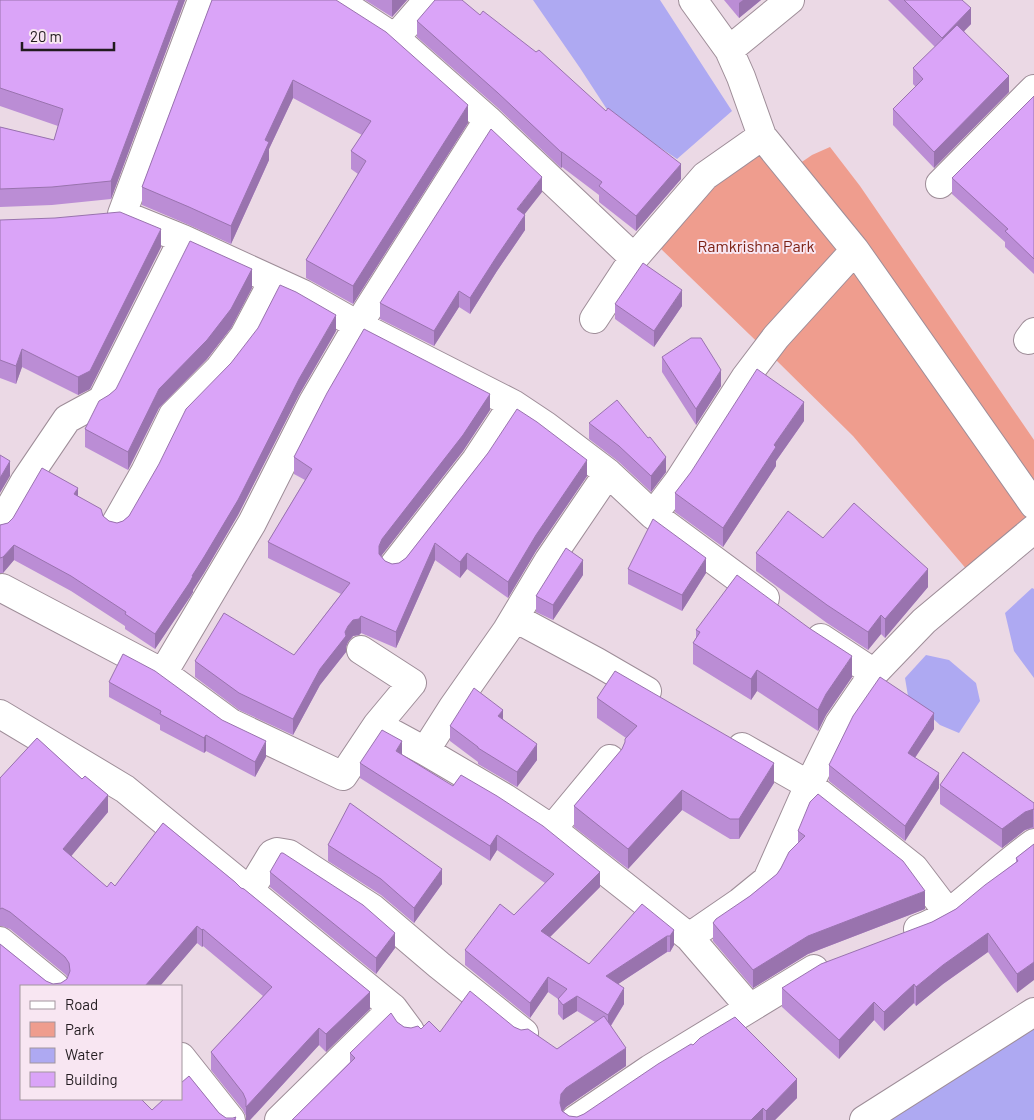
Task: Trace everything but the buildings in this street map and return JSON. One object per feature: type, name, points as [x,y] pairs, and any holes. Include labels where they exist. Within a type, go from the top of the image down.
[{"type":"street","points":[[202,0],[112,215],[183,239],[303,294],[358,325],[513,404],[546,426],[608,473],[653,516],[795,619],[874,673]]},
{"type":"street","points":[[337,0],[395,38],[488,120],[634,258]]},
{"type":"street","points":[[395,38],[428,0]]},
{"type":"street","points":[[693,0],[729,50],[741,77],[762,136],[855,250],[1034,505]]},
{"type":"street","points":[[729,50],[790,0]]},
{"type":"street","points":[[940,184],[1034,90]]},
{"type":"street","points":[[163,673],[252,522],[313,402],[358,325],[488,120]]},
{"type":"street","points":[[594,318],[634,258],[706,176],[762,136]]},
{"type":"street","points":[[0,525],[24,481],[67,419],[102,400],[183,239]]},
{"type":"street","points":[[653,516],[678,482],[745,378],[776,337],[855,250]]},
{"type":"street","points":[[116,522],[145,472],[173,415],[219,369],[244,336],[273,280]]},
{"type":"street","points":[[394,565],[476,460],[513,404]]},
{"type":"street","points":[[426,750],[453,707],[515,618],[549,560],[608,473]]},
{"type":"street","points":[[689,937],[740,902],[767,880],[808,785],[838,724],[874,673],[924,621],[1034,529]]},
{"type":"street","points":[[1,587],[163,673],[231,723],[343,776],[377,725],[412,683],[361,650]]},
{"type":"street","points":[[515,618],[665,701]]},
{"type":"street","points":[[0,714],[125,789],[393,1008],[410,1031]]},
{"type":"street","points":[[377,725],[426,750],[552,829],[689,937],[750,1008]]},
{"type":"street","points":[[724,736],[808,785],[914,868],[949,914]]},
{"type":"street","points":[[552,829],[610,759]]},
{"type":"street","points":[[898,937],[949,914],[1034,843]]},
{"type":"street","points":[[249,892],[272,854],[282,852],[289,854],[372,908],[438,965],[524,1033]]},
{"type":"street","points":[[0,941],[54,985]]},
{"type":"street","points":[[575,1120],[650,1069],[814,969],[833,962]]},
{"type":"street","points":[[279,1120],[393,1008]]},
{"type":"street","points":[[864,1120],[1034,1012]]},
{"type":"street","points":[[182,1058],[231,1120]]},
{"type":"green space","name":"Ramkrishna Park","points":[[762,136],[796,166],[812,155],[830,147],[860,186],[1034,440],[1034,497],[1030,517],[974,578],[853,436],[659,247]]},
{"type":"water","points":[[533,0],[660,0],[732,111],[677,159],[610,114]]},
{"type":"water","points":[[1032,588],[1034,589],[1034,678],[1014,651],[1005,613]]},
{"type":"water","points":[[926,655],[949,660],[976,683],[980,701],[959,733],[940,725],[908,696],[905,678]]},
{"type":"water","points":[[1034,1018],[1034,1120],[863,1120]]}]
